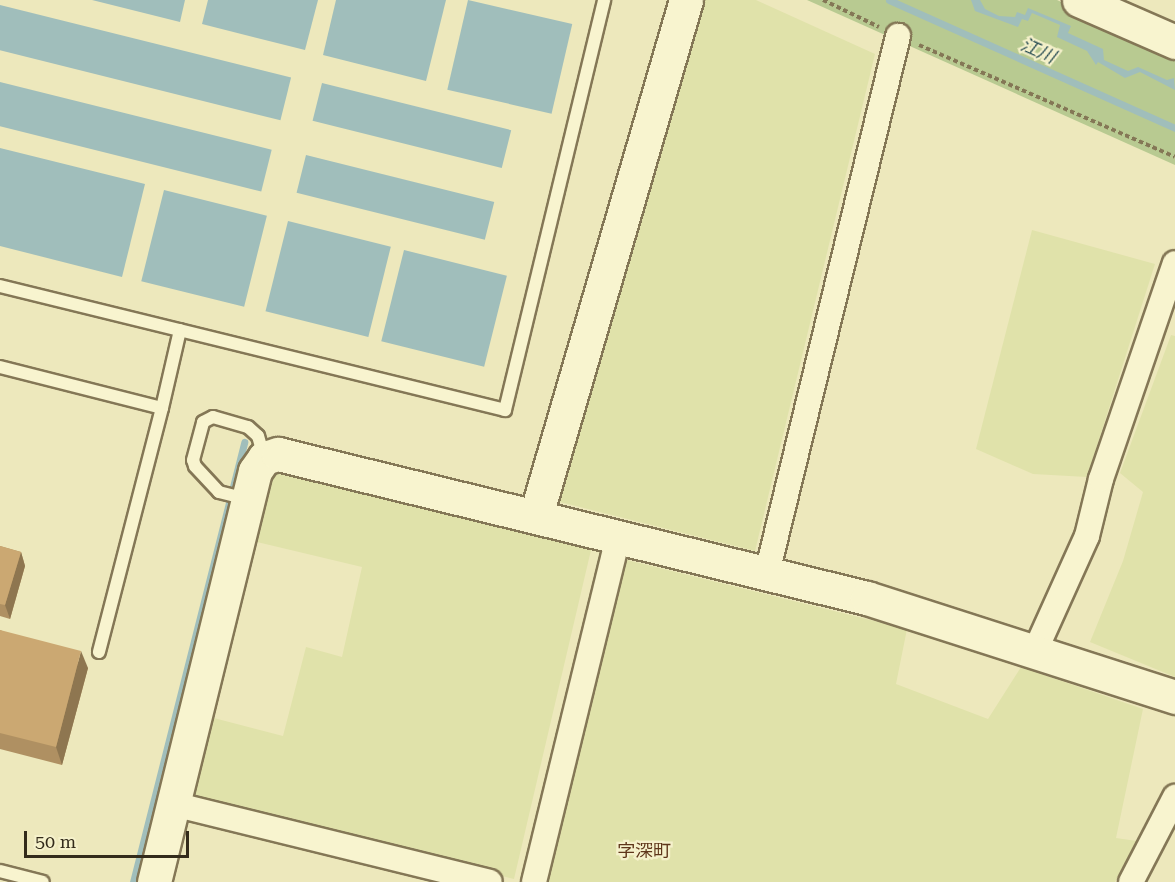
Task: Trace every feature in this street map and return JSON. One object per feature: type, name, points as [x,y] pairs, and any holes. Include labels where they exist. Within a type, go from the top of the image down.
[{"type":"street","points":[[536,515],[686,0]]},
{"type":"street","points":[[1079,0],[1175,42]]},
{"type":"street","points":[[767,573],[898,36]]},
{"type":"street","points":[[1036,649],[1087,536],[1101,479],[1175,263]]},
{"type":"street","points":[[154,882],[255,471],[264,458],[278,454],[536,515],[918,612],[1036,649],[1175,697]]},
{"type":"street","points":[[534,882],[618,537]]},
{"type":"street","points":[[1131,882],[1175,797]]},
{"type":"street","points":[[173,804],[490,882]]},
{"type":"lane","points":[[0,286],[505,410],[604,0]]},
{"type":"lane","points":[[99,652],[180,330]]},
{"type":"lane","points":[[0,367],[162,408]]},
{"type":"lane","points":[[248,499],[219,492],[195,466],[193,460],[203,422],[213,417],[248,427],[258,436],[264,458]]},
{"type":"lane","points":[[0,872],[43,882]]},
{"type":"path","points":[[823,0],[898,36],[1175,157]]},
{"type":"green space","points":[[703,0],[756,0],[875,54],[755,551],[556,501]]},
{"type":"green space","points":[[807,0],[1057,0],[1175,52],[1175,165]]},
{"type":"green space","points":[[1032,230],[1155,264],[1087,477],[1033,474],[976,449]]},
{"type":"green space","points":[[1171,335],[1175,336],[1175,677],[1090,642],[1123,561],[1143,492],[1120,473]]},
{"type":"green space","points":[[275,471],[591,550],[514,879],[191,799],[210,717],[283,736],[306,647],[342,657],[362,567],[257,542]]},
{"type":"green space","points":[[627,560],[907,629],[896,684],[988,719],[1021,667],[1143,709],[1116,838],[1137,841],[1115,882],[548,882]]},
{"type":"water","points":[[92,0],[185,0],[180,22]]},
{"type":"water","points":[[208,0],[318,0],[305,50],[202,24]]},
{"type":"water","points":[[336,0],[446,0],[426,81],[323,55]]},
{"type":"water","points":[[468,0],[572,24],[552,114],[447,90]]},
{"type":"water","points":[[971,0],[980,0],[985,9],[999,16],[1015,17],[1017,12],[1025,15],[1028,8],[1071,26],[1068,33],[1103,49],[1104,60],[1128,71],[1138,67],[1167,80],[1174,78],[1175,90],[1140,72],[1125,78],[1098,62],[1096,65],[1087,51],[1057,37],[1060,25],[1032,13],[1028,21],[1022,19],[1018,27],[975,11]]},
{"type":"water","points":[[0,5],[291,78],[280,120],[0,50]]},
{"type":"water","points":[[0,82],[272,150],[261,191],[0,126]]},
{"type":"water","points":[[322,83],[511,130],[502,168],[313,121]]},
{"type":"water","points":[[0,148],[145,184],[122,277],[0,246]]},
{"type":"water","points":[[306,155],[494,202],[485,240],[297,193]]},
{"type":"water","points":[[164,190],[267,216],[244,307],[141,281]]},
{"type":"water","points":[[288,221],[391,247],[368,337],[266,311]]},
{"type":"water","points":[[404,250],[507,276],[484,367],[381,341]]},
{"type":"building","points":[[0,546],[21,552],[5,605],[0,604]]},
{"type":"building","points":[[0,630],[81,651],[56,747],[0,733]]},
{"type":"waterway","name":"江川","points":[[889,0],[1175,128]]},
{"type":"waterway","points":[[133,882],[244,442]]},
{"type":"district","name":"字深町","points":[[644,851]]}]
